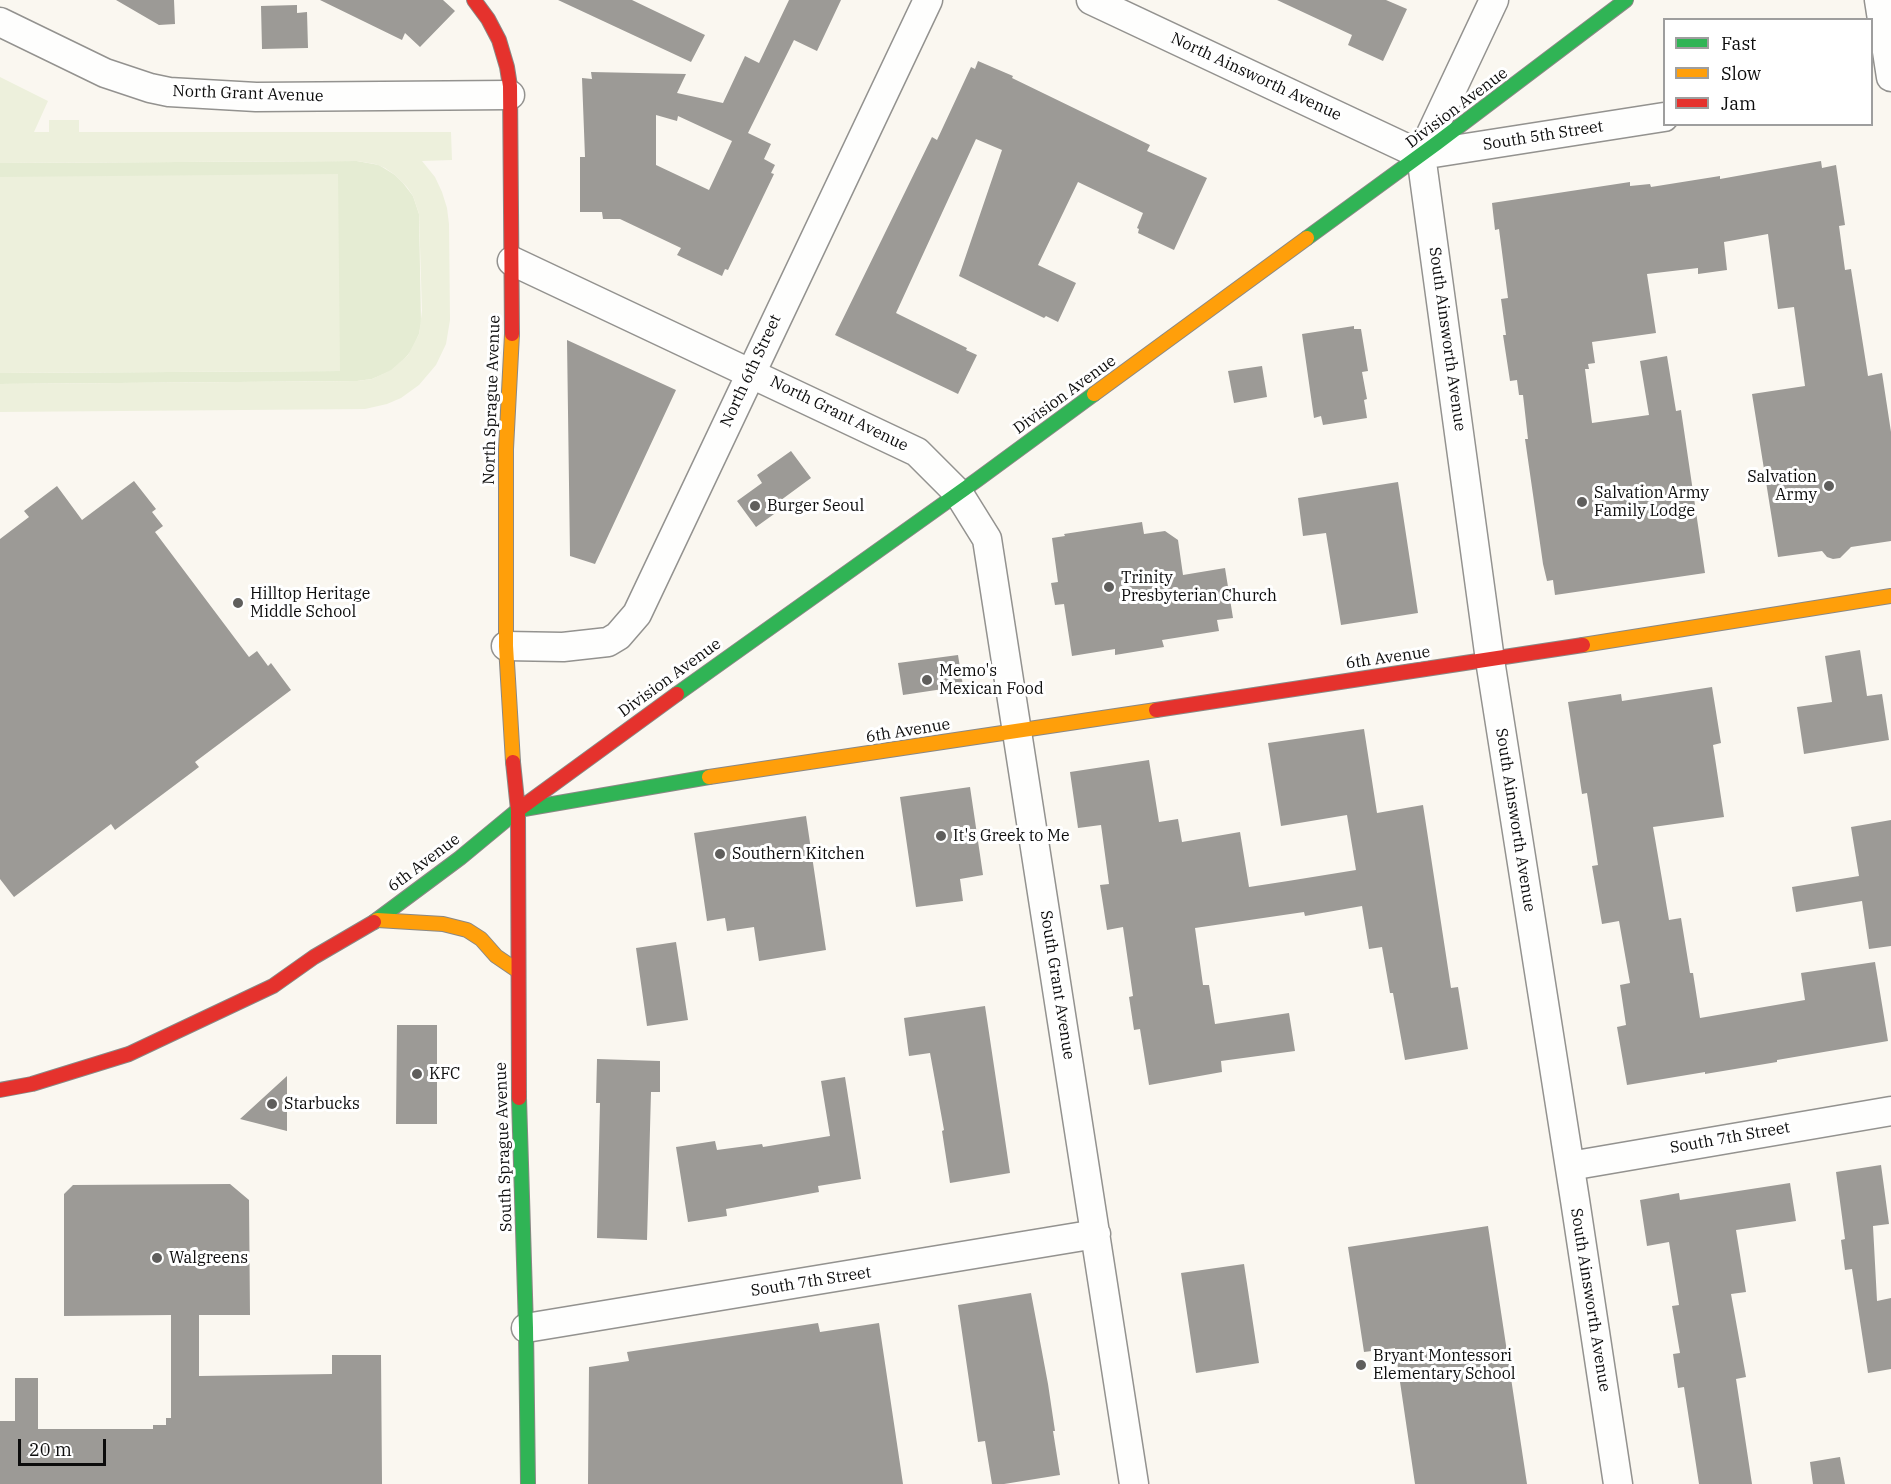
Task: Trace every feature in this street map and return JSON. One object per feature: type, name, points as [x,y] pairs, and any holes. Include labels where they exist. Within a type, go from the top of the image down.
[{"type":"main road","name":"North Sprague Avenue","points":[[474,0],[488,19],[499,40],[507,67],[510,95],[512,336],[506,449],[506,646],[511,749],[518,810]]},
{"type":"main road","name":"Division Avenue","points":[[518,810],[958,494],[1421,155],[1626,0]]},
{"type":"main road","name":"6th Avenue","points":[[0,1090],[32,1084],[129,1054],[273,986],[315,957],[377,920],[460,858],[518,810],[722,775],[1490,660],[1891,596]]},
{"type":"main road","name":"South Sprague Avenue","points":[[518,810],[518,1066],[528,1484]]},
{"type":"main road","points":[[377,920],[443,924],[467,930],[481,939],[496,956],[518,971]]},
{"type":"street","name":"North 6th Street","points":[[506,646],[563,647],[608,642],[618,636],[638,614],[750,372],[928,0]]},
{"type":"street","name":"North Ainsworth Avenue","points":[[1091,0],[1421,155]]},
{"type":"street","points":[[1421,155],[1494,0]]},
{"type":"street","points":[[1873,84],[1891,79],[1879,0]]},
{"type":"street","name":"North Grant Avenue","points":[[0,22],[105,73],[169,92],[256,97],[510,95]]},
{"type":"street","name":"South 5th Street","points":[[1421,155],[1663,117]]},
{"type":"street","name":"South Ainsworth Avenue","points":[[1421,155],[1490,660],[1618,1484]]},
{"type":"street","name":"North Grant Avenue","points":[[512,261],[917,452],[958,494]]},
{"type":"street","name":"South Grant Avenue","points":[[958,494],[987,539],[1134,1484]]},
{"type":"street","name":"South 7th Street","points":[[1570,1166],[1891,1111]]},
{"type":"street","name":"South 7th Street","points":[[526,1328],[1096,1234]]},
{"type":"green space","points":[[0,77],[48,101],[34,132],[49,132],[49,120],[79,120],[79,132],[451,132],[452,160],[422,161],[435,177],[442,192],[449,224],[450,320],[446,344],[436,365],[419,385],[401,398],[365,409],[0,412],[0,384],[372,379],[391,370],[408,355],[419,334],[422,311],[419,214],[413,196],[407,187],[385,168],[357,161],[0,163]]},
{"type":"green space","points":[[357,161],[379,165],[395,175],[413,196],[419,214],[421,324],[412,350],[391,371],[372,379],[357,381],[0,384],[0,373],[339,371],[0,177],[0,163]]},
{"type":"green space","points":[[338,174],[340,371],[0,373],[0,177]]},
{"type":"building","points":[[116,0],[174,0],[175,24],[159,25]]},
{"type":"building","points":[[320,0],[443,0],[455,11],[420,47],[405,33],[402,40]]},
{"type":"building","points":[[558,0],[632,0],[705,35],[691,62]]},
{"type":"building","points":[[789,0],[841,0],[817,51],[794,40],[748,133],[771,144],[764,159],[775,165],[771,173],[774,174],[728,270],[725,269],[722,276],[677,255],[681,248],[620,219],[603,219],[602,212],[580,212],[580,157],[585,157],[582,78],[592,79],[591,72],[686,74],[677,93],[723,103],[745,56],[759,63]],"holes":[[[656,115],[677,121],[678,116],[732,141],[709,190],[656,165]]]},
{"type":"building","points":[[1277,0],[1386,0],[1407,9],[1383,61],[1348,45],[1352,35]]},
{"type":"building","points":[[297,5],[297,13],[307,12],[308,48],[262,49],[261,6]]},
{"type":"building","points":[[978,61],[1013,76],[1012,78],[1150,145],[1147,151],[1207,178],[1174,250],[1138,233],[1137,228],[1143,213],[1078,182],[1038,265],[1076,283],[1058,322],[1046,316],[1044,318],[959,276],[1002,150],[976,139],[896,313],[977,355],[958,394],[835,335],[932,137],[937,140],[971,67],[975,69]]},
{"type":"building","points":[[1821,161],[1822,168],[1836,165],[1845,225],[1839,226],[1845,270],[1851,269],[1868,376],[1882,373],[1891,432],[1891,541],[1851,547],[1840,558],[1833,559],[1827,557],[1822,551],[1778,557],[1752,394],[1805,386],[1794,307],[1778,309],[1768,234],[1724,242],[1727,270],[1698,274],[1698,268],[1647,274],[1656,333],[1592,342],[1595,363],[1588,364],[1589,369],[1585,369],[1592,423],[1649,415],[1640,361],[1667,356],[1676,411],[1681,410],[1705,573],[1555,595],[1553,580],[1547,581],[1543,564],[1525,439],[1528,439],[1523,395],[1519,395],[1517,380],[1510,381],[1503,335],[1506,335],[1501,299],[1508,298],[1499,229],[1495,230],[1492,203],[1630,182],[1630,186],[1650,184],[1651,187],[1720,176],[1720,179]]},
{"type":"building","points":[[1354,326],[1354,329],[1361,329],[1368,371],[1362,372],[1367,399],[1364,400],[1367,418],[1323,425],[1321,416],[1314,418],[1302,334]]},
{"type":"building","points":[[567,340],[676,390],[595,564],[570,556]]},
{"type":"building","points":[[1262,366],[1267,397],[1234,403],[1228,371]]},
{"type":"building","points":[[791,451],[811,478],[777,503],[781,509],[756,527],[737,501],[762,483],[757,475]]},
{"type":"building","points":[[134,481],[156,509],[152,512],[163,526],[155,532],[249,657],[257,651],[268,666],[271,663],[291,690],[195,762],[199,767],[115,830],[111,824],[14,897],[0,879],[0,539],[29,517],[24,511],[57,486],[82,520]]},
{"type":"building","points":[[1398,482],[1418,613],[1341,625],[1326,533],[1303,536],[1298,498]]},
{"type":"building","name":"Trinity Presbyterian Church","points":[[1142,522],[1144,534],[1165,531],[1178,540],[1183,575],[1225,568],[1233,618],[1217,620],[1219,631],[1162,640],[1164,647],[1115,655],[1115,649],[1072,656],[1064,604],[1055,605],[1051,583],[1058,582],[1052,538],[1065,536],[1064,534]]},
{"type":"building","points":[[1860,650],[1867,696],[1882,694],[1889,740],[1804,754],[1797,707],[1832,702],[1825,656]]},
{"type":"building","name":"Memo's Mexican Food","points":[[958,655],[963,686],[903,695],[898,663]]},
{"type":"building","points":[[1712,687],[1721,743],[1713,745],[1724,817],[1653,827],[1669,920],[1681,918],[1700,1018],[1805,1000],[1801,973],[1875,962],[1888,1041],[1777,1060],[1777,1062],[1627,1085],[1617,1027],[1626,1025],[1620,985],[1630,983],[1619,921],[1602,924],[1592,866],[1598,865],[1587,793],[1582,794],[1568,702],[1621,694],[1622,701]]},
{"type":"building","points":[[1364,729],[1377,813],[1423,805],[1451,988],[1458,987],[1468,1049],[1405,1060],[1382,947],[1369,949],[1362,906],[1305,916],[1304,912],[1195,928],[1203,985],[1209,985],[1215,1024],[1289,1013],[1295,1051],[1221,1061],[1222,1072],[1149,1085],[1140,1029],[1134,1030],[1129,997],[1133,996],[1123,927],[1107,930],[1100,885],[1109,884],[1101,825],[1078,828],[1070,772],[1149,760],[1159,822],[1178,819],[1182,842],[1240,832],[1249,887],[1356,870],[1347,815],[1281,826],[1268,743]]},
{"type":"building","name":"It's Greek to Me","points":[[970,787],[983,875],[960,879],[963,901],[916,907],[900,797]]},
{"type":"building","points":[[806,816],[826,950],[759,961],[754,927],[727,931],[725,918],[707,921],[694,833]]},
{"type":"building","points":[[1891,820],[1891,946],[1869,949],[1862,901],[1796,912],[1792,887],[1859,876],[1851,827]]},
{"type":"building","points":[[676,942],[688,1020],[647,1026],[636,948]]},
{"type":"building","points":[[985,1006],[1010,1173],[950,1183],[942,1131],[944,1130],[930,1053],[909,1056],[904,1018]]},
{"type":"building","name":"KFC","points":[[397,1025],[437,1025],[437,1124],[396,1124]]},
{"type":"building","points":[[597,1059],[660,1061],[660,1092],[651,1092],[647,1240],[597,1238],[600,1103],[596,1103]]},
{"type":"building","name":"Starbucks","points":[[287,1076],[287,1131],[240,1119]]},
{"type":"building","points":[[845,1077],[861,1179],[818,1186],[819,1192],[726,1209],[727,1216],[688,1222],[676,1147],[715,1141],[717,1150],[762,1144],[763,1147],[830,1136],[821,1081]]},
{"type":"building","points":[[1881,1165],[1889,1224],[1873,1226],[1877,1301],[1891,1298],[1891,1369],[1868,1373],[1852,1269],[1845,1270],[1841,1240],[1845,1239],[1836,1172]]},
{"type":"building","points":[[1790,1183],[1796,1221],[1736,1230],[1746,1292],[1731,1294],[1746,1377],[1736,1379],[1752,1484],[1699,1484],[1684,1387],[1678,1388],[1673,1354],[1680,1353],[1672,1306],[1679,1305],[1669,1242],[1647,1246],[1640,1200],[1679,1193],[1680,1200]]},
{"type":"building","points":[[230,1184],[249,1200],[250,1315],[199,1315],[199,1376],[332,1374],[332,1355],[381,1355],[382,1484],[0,1484],[0,1421],[15,1421],[15,1378],[38,1378],[38,1429],[153,1429],[153,1425],[166,1425],[166,1418],[171,1418],[171,1315],[64,1316],[64,1194],[73,1185]]},
{"type":"building","points":[[1488,1226],[1527,1484],[1415,1484],[1395,1348],[1364,1352],[1348,1247]]},
{"type":"building","points":[[1244,1264],[1259,1363],[1196,1373],[1181,1273]]},
{"type":"building","points":[[1031,1293],[1048,1384],[1060,1475],[992,1484],[985,1441],[978,1442],[958,1305]]},
{"type":"building","points":[[818,1323],[820,1332],[879,1323],[903,1484],[588,1484],[589,1367],[629,1361],[627,1352]]},
{"type":"building","points":[[1840,1457],[1845,1484],[1813,1484],[1810,1462]]},
{"type":"traffic: fast","points":[[1307,238],[1626,0]]},
{"type":"traffic: fast","points":[[677,694],[1094,394]]},
{"type":"traffic: fast","points":[[374,922],[460,858],[518,810],[709,777]]},
{"type":"traffic: fast","points":[[519,1098],[528,1484]]},
{"type":"traffic: slow","points":[[1094,394],[1307,238]]},
{"type":"traffic: slow","points":[[512,334],[506,449],[506,646],[513,762]]},
{"type":"traffic: slow","points":[[1583,645],[1891,596]]},
{"type":"traffic: slow","points":[[709,777],[1156,710]]},
{"type":"traffic: slow","points":[[377,920],[443,924],[467,930],[481,939],[496,956],[518,971]]},
{"type":"traffic: jam","points":[[474,0],[488,19],[499,40],[510,86],[512,334]]},
{"type":"traffic: jam","points":[[1156,710],[1583,645]]},
{"type":"traffic: jam","points":[[513,762],[518,810],[677,694]]},
{"type":"traffic: jam","points":[[518,810],[519,1098]]},
{"type":"traffic: jam","points":[[0,1090],[32,1084],[129,1054],[273,986],[314,957],[374,922]]},
{"type":"place","name":"Salvation Army","points":[[1829,486]]},
{"type":"place","name":"Salvation Army Family Lodge","points":[[1582,502]]},
{"type":"place","name":"Burger Seoul","points":[[755,506]]},
{"type":"place","name":"Trinity Presbyterian Church","points":[[1109,587]]},
{"type":"place","name":"Hilltop Heritage Middle School","points":[[238,603]]},
{"type":"place","name":"Memo's Mexican Food","points":[[927,680]]},
{"type":"place","name":"It's Greek to Me","points":[[941,836]]},
{"type":"place","name":"Southern Kitchen","points":[[720,854]]},
{"type":"place","name":"KFC","points":[[417,1074]]},
{"type":"place","name":"Starbucks","points":[[272,1104]]},
{"type":"place","name":"Walgreens","points":[[157,1258]]},
{"type":"place","name":"Bryant Montessori Elementary School","points":[[1361,1365]]}]
